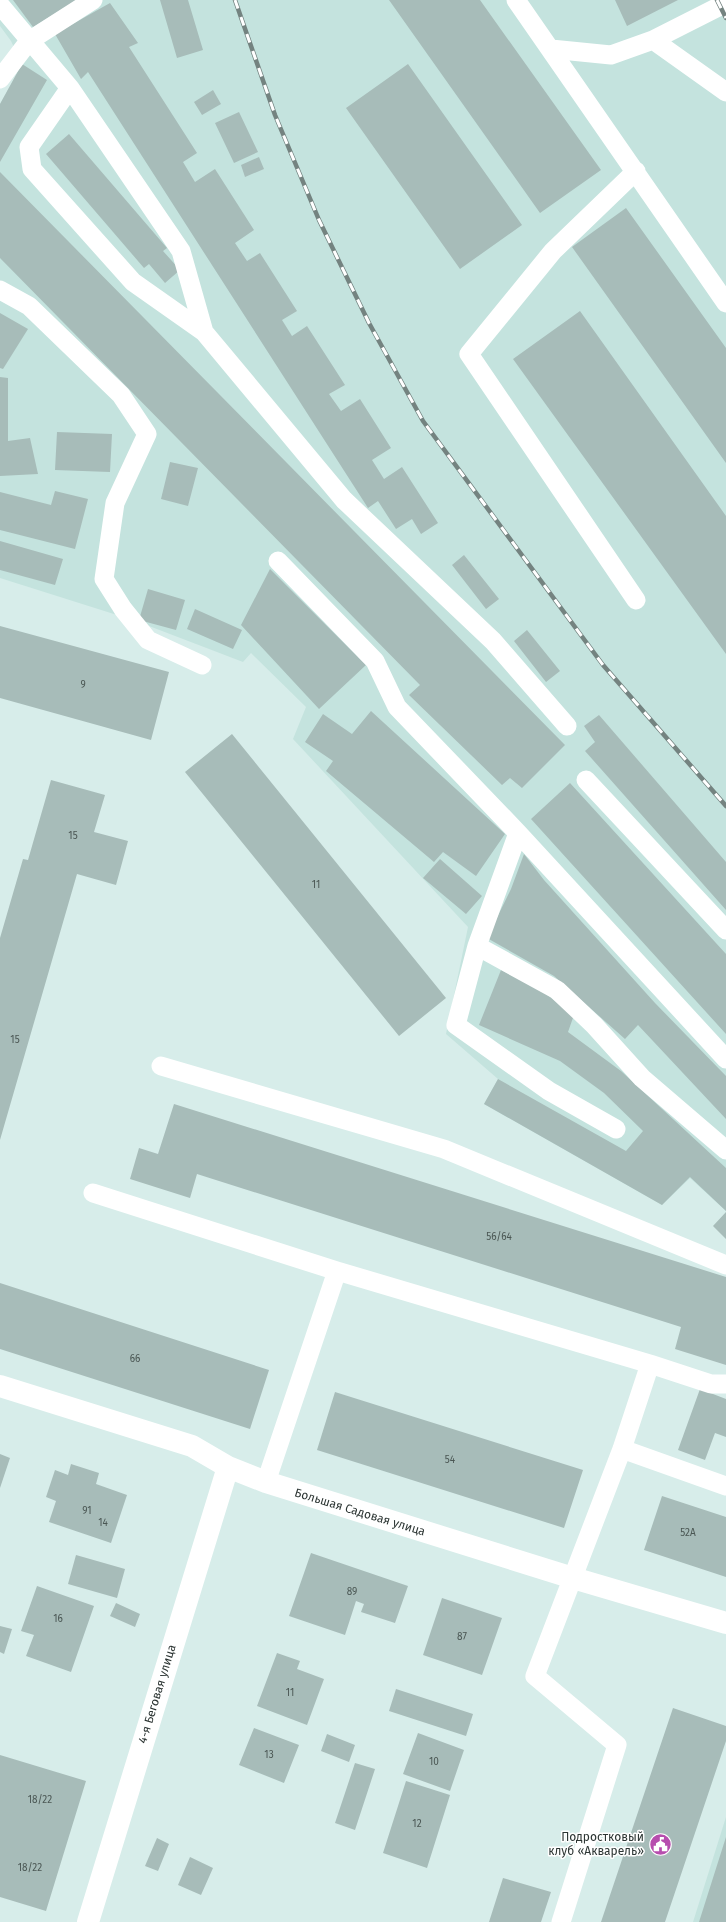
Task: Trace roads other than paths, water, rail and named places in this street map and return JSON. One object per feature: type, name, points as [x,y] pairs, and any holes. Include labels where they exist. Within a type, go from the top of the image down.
[{"type":"street","name":"Большая Садовая улица","points":[[0,1386],[192,1446],[228,1467],[266,1482],[572,1578],[726,1623]]},
{"type":"street","name":"4-я Беговая улица","points":[[88,1922],[228,1467]]},
{"type":"lane","points":[[516,0],[636,171],[726,303]]},
{"type":"lane","points":[[0,79],[29,41],[92,1]]},
{"type":"lane","points":[[551,50],[611,55],[653,40],[726,3]]},
{"type":"lane","points":[[0,5],[70,88],[182,251],[204,332]]},
{"type":"lane","points":[[653,40],[726,92]]},
{"type":"lane","points":[[70,88],[29,147],[32,169],[134,282],[204,332],[344,500],[493,641],[567,726]]},
{"type":"lane","points":[[636,171],[553,251],[469,354],[636,600]]},
{"type":"lane","points":[[0,290],[29,306],[121,394],[147,434],[115,503],[104,579],[123,609],[148,640],[202,665]]},
{"type":"lane","points":[[278,561],[374,661],[397,707],[518,833],[726,1058]]},
{"type":"lane","points":[[586,780],[726,930]]},
{"type":"lane","points":[[518,833],[477,946],[456,1025],[549,1091],[616,1129]]},
{"type":"lane","points":[[477,946],[557,990],[594,1025],[642,1078],[726,1150]]},
{"type":"lane","points":[[161,1066],[444,1149],[726,1265]]},
{"type":"lane","points":[[93,1193],[337,1271],[650,1364],[711,1384],[726,1384]]},
{"type":"lane","points":[[266,1482],[337,1271]]},
{"type":"lane","points":[[561,1922],[617,1745],[535,1676],[622,1449],[650,1364]]},
{"type":"lane","points":[[622,1449],[726,1486]]},
{"type":"railway","points":[[235,0],[275,115],[319,220],[369,323],[423,421],[603,665],[726,806]]},
{"type":"railway","points":[[717,0],[726,18]]},
{"type":"place","name":"Подростковый клуб «Акварель»","points":[[660,1844]]}]
